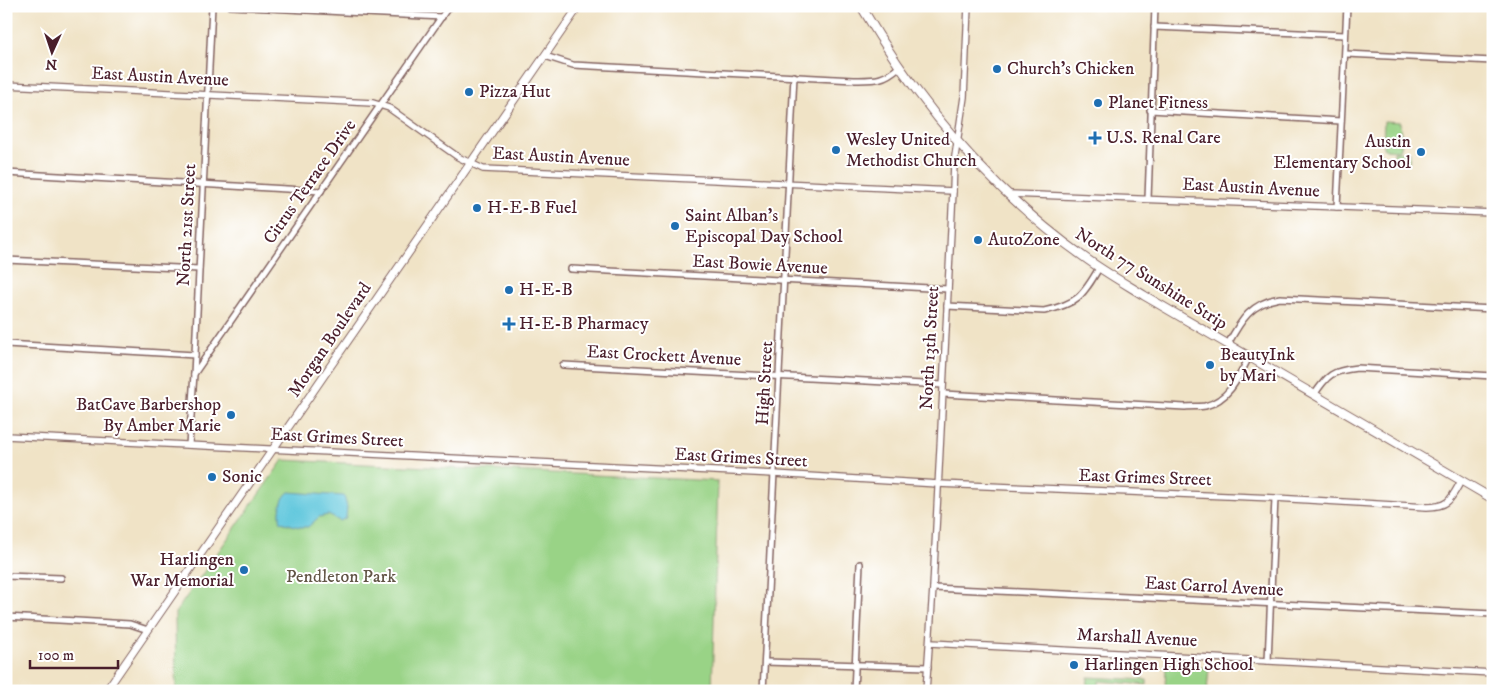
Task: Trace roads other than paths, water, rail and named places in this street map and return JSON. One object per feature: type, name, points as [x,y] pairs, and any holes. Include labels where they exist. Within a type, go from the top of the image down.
[{"type":"main road","name":"Morgan Boulevard","points":[[106,691],[579,6]]},
{"type":"main road","name":"North 77 Sunshine Strip","points":[[862,6],[899,67],[957,144],[1008,194],[1055,235],[1100,268],[1493,499]]},
{"type":"street","name":"North 21st Street","points":[[189,445],[212,6]]},
{"type":"street","points":[[231,6],[442,17]]},
{"type":"street","name":"Citrus Terrace Drive","points":[[194,374],[449,6]]},
{"type":"street","name":"North 13th Street","points":[[926,691],[953,191],[964,97],[968,6]]},
{"type":"street","points":[[1148,199],[1155,6]]},
{"type":"street","points":[[1338,207],[1347,6]]},
{"type":"street","points":[[1154,27],[1345,35]]},
{"type":"street","points":[[1346,54],[1493,61]]},
{"type":"street","points":[[545,56],[573,65],[878,79],[888,76],[899,67]]},
{"type":"street","name":"High Street","points":[[763,691],[794,76]]},
{"type":"street","name":"East Austin Avenue","points":[[6,85],[374,103],[389,108],[458,157],[483,169],[953,191]]},
{"type":"street","points":[[1150,110],[1341,120]]},
{"type":"street","points":[[6,173],[321,191]]},
{"type":"street","name":"East Austin Avenue","points":[[1008,194],[1493,213]]},
{"type":"street","points":[[6,260],[198,269]]},
{"type":"street","points":[[947,306],[1044,311],[1059,308],[1070,304],[1081,296],[1100,268]]},
{"type":"street","name":"East Bowie Avenue","points":[[571,269],[948,289]]},
{"type":"street","points":[[1228,344],[1239,324],[1249,312],[1268,300],[1280,298],[1493,309]]},
{"type":"street","points":[[6,344],[194,355]]},
{"type":"street","points":[[943,394],[1185,407],[1206,406],[1222,397],[1236,383],[1249,357]]},
{"type":"street","name":"East Crockett Avenue","points":[[563,365],[944,385]]},
{"type":"street","points":[[1314,395],[1330,374],[1339,370],[1357,368],[1493,376]]},
{"type":"street","name":"East Grimes Street","points":[[6,436],[774,474],[938,484],[1439,507],[1450,501],[1461,481]]},
{"type":"street","points":[[1268,661],[1275,498]]},
{"type":"street","points":[[854,691],[860,564]]},
{"type":"street","points":[[6,576],[62,578]]},
{"type":"street","name":"East Carrol Avenue","points":[[933,588],[1493,614]]},
{"type":"street","points":[[6,617],[130,624],[148,630]]},
{"type":"street","name":"Marshall Avenue","points":[[930,643],[1493,673]]},
{"type":"street","points":[[764,662],[928,667]]},
{"type":"water","points":[[289,492],[344,496],[347,507],[346,518],[340,521],[328,515],[319,517],[308,527],[299,527],[281,522],[281,506],[286,494]]},
{"type":"place","name":"Church's Chicken","points":[[997,69]]},
{"type":"place","name":"Pizza Hut","points":[[469,92]]},
{"type":"place","name":"Planet Fitness","points":[[1098,103]]},
{"type":"place","name":"U.S. Renal Care","points":[[1095,138]]},
{"type":"place","name":"Wesley United Methodist Church","points":[[836,150]]},
{"type":"place","name":"Austin Elementary School","points":[[1421,152]]},
{"type":"place","name":"H-E-B Fuel","points":[[477,208]]},
{"type":"place","name":"Saint Alban's Episcopal Day School","points":[[675,226]]},
{"type":"place","name":"AutoZone","points":[[978,240]]},
{"type":"place","name":"H-E-B","points":[[509,290]]},
{"type":"place","name":"H-E-B Pharmacy","points":[[509,324]]},
{"type":"place","name":"BeautyInk by Mari","points":[[1210,365]]},
{"type":"place","name":"BatCave Barbershop By Amber Marie","points":[[231,415]]},
{"type":"place","name":"Sonic","points":[[212,477]]},
{"type":"place","name":"Harlingen War Memorial","points":[[244,570]]},
{"type":"place","name":"Harlingen High School","points":[[1074,665]]},
{"type":"park label","name":"Pendleton Park","points":[[341,577]]}]
